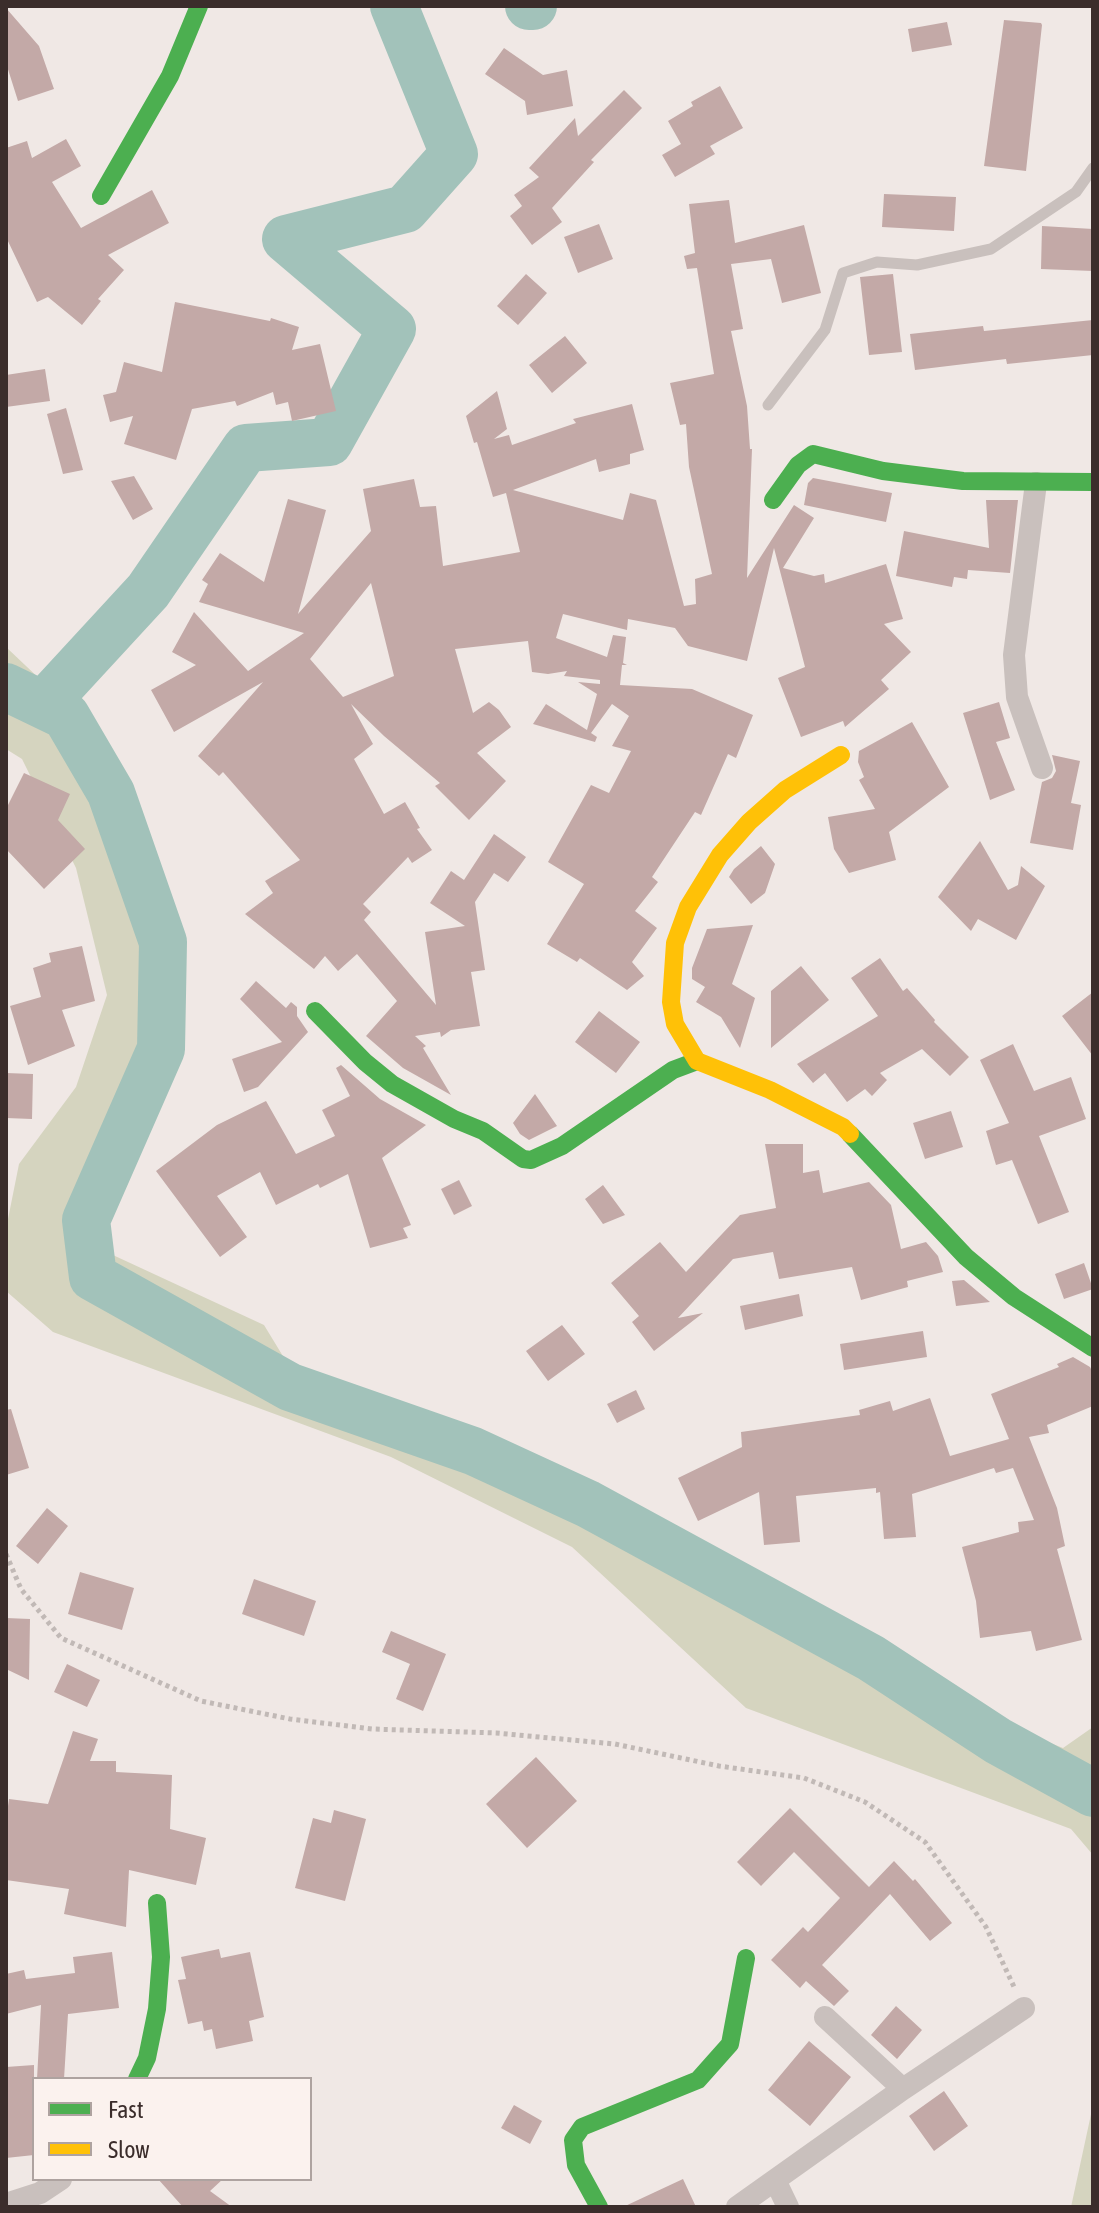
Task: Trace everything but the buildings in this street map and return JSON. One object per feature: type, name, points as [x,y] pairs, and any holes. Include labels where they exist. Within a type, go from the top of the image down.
[{"type":"street","points":[[101,196],[170,76],[199,6]]},
{"type":"street","points":[[773,500],[798,465],[813,454],[896,473],[963,481],[1093,482]]},
{"type":"street","points":[[1036,483],[1014,655],[1017,697],[1042,768]]},
{"type":"street","points":[[841,755],[785,790],[749,822],[720,855],[688,907],[675,943],[671,1002],[675,1024],[697,1061],[770,1090],[843,1127],[966,1257],[1014,1297],[1093,1348]]},
{"type":"street","points":[[315,1011],[365,1062],[392,1084],[454,1119],[483,1131],[513,1154],[531,1160],[562,1146],[673,1070],[697,1061]]},
{"type":"street","points":[[138,2077],[147,2058],[157,2009],[161,1957],[157,1903]]},
{"type":"street","points":[[599,2207],[576,2165],[573,2140],[582,2127],[698,2080],[730,2044],[746,1958]]},
{"type":"street","points":[[737,2207],[1024,2008]]},
{"type":"street","points":[[825,2017],[903,2089]]},
{"type":"street","points":[[775,2180],[788,2207]]},
{"type":"street","points":[[6,2204],[40,2193],[58,2181]]},
{"type":"lane","points":[[768,405],[825,330],[843,273],[877,262],[917,265],[991,249],[1076,192],[1093,168]]},
{"type":"path","points":[[6,1554],[21,1589],[61,1638],[201,1701],[290,1719],[372,1729],[496,1733],[615,1744],[719,1766],[804,1778],[865,1802],[925,1842],[986,1927],[1024,2008]]},
{"type":"green space","points":[[6,647],[84,721],[138,837],[166,1030],[74,1237],[264,1325],[306,1394],[579,1495],[755,1606],[824,1624],[887,1678],[1063,1748],[1093,1727],[1093,1855],[1071,1829],[746,1708],[572,1547],[391,1457],[53,1332],[6,1291],[6,1229],[19,1164],[76,1087],[107,995],[76,868],[22,759],[6,749]]},
{"type":"green space","points":[[1093,2105],[1093,2207],[1071,2207]]},
{"type":"waterway","points":[[54,693],[148,591],[246,448],[329,442],[392,329],[286,239],[405,209],[454,154],[394,6]]},
{"type":"waterway","points":[[6,687],[66,716],[111,793],[163,942],[161,1049],[86,1220],[93,1277],[290,1387],[473,1451],[588,1504],[871,1658],[998,1741],[1093,1793]]},
{"type":"traffic: fast","points":[[101,196],[170,76],[199,6]]},
{"type":"traffic: fast","points":[[773,500],[798,465],[813,454],[883,471],[963,481],[1093,482]]},
{"type":"traffic: fast","points":[[315,1011],[365,1062],[392,1084],[454,1119],[483,1131],[523,1159],[531,1160],[562,1146],[673,1070],[697,1061]]},
{"type":"traffic: fast","points":[[850,1134],[966,1257],[1014,1297],[1093,1348]]},
{"type":"traffic: fast","points":[[138,2077],[147,2058],[157,2009],[161,1957],[157,1903]]},
{"type":"traffic: fast","points":[[599,2207],[576,2165],[573,2140],[582,2127],[698,2080],[730,2044],[746,1958]]},
{"type":"traffic: slow","points":[[841,755],[785,790],[749,822],[720,855],[688,907],[675,943],[671,1002],[675,1024],[697,1061],[770,1090],[843,1127],[850,1134]]}]
